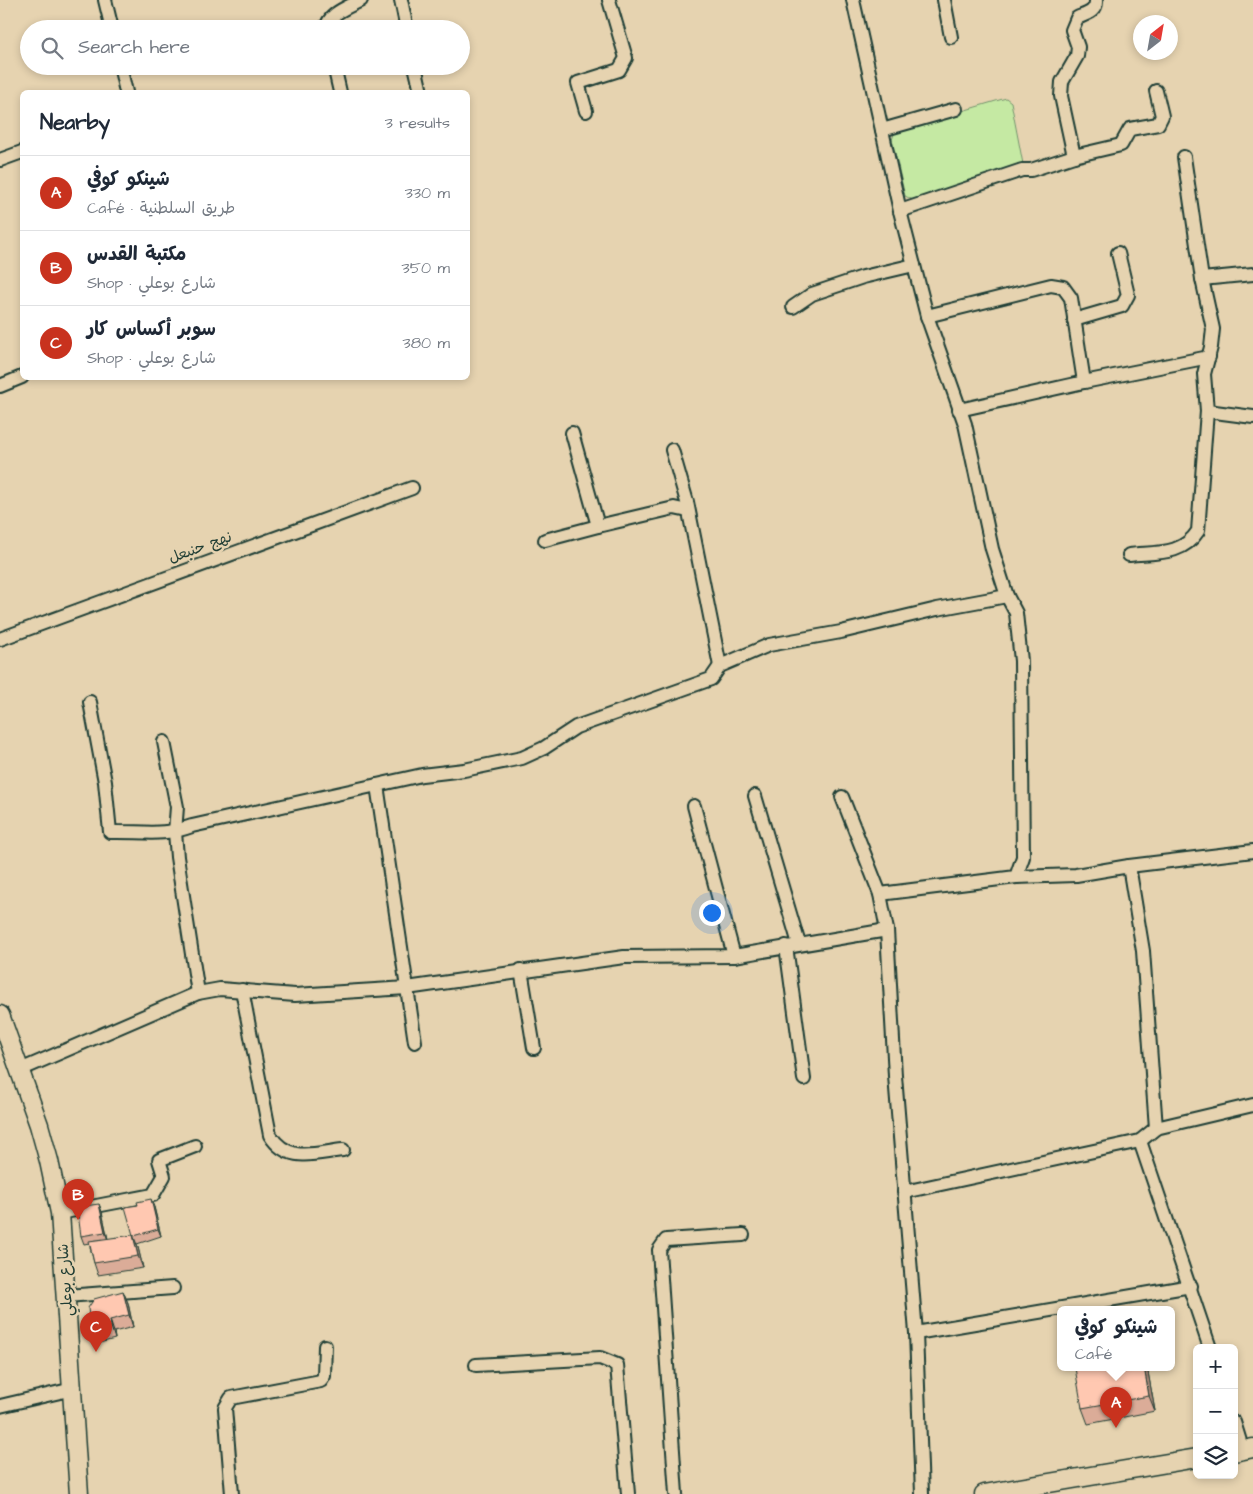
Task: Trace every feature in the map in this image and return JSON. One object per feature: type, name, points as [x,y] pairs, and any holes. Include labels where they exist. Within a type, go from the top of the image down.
[{"type":"street","points":[[105,0],[110,20]]},
{"type":"street","points":[[328,20],[361,0]]},
{"type":"street","points":[[401,0],[405,20]]},
{"type":"street","points":[[586,111],[578,84],[619,70],[626,58],[609,0]]},
{"type":"street","points":[[853,0],[900,211],[927,316],[965,424],[992,549],[1007,596],[1016,613],[1020,661],[1023,858],[1016,877]]},
{"type":"street","points":[[944,0],[951,37]]},
{"type":"street","points":[[1074,156],[1061,96],[1062,82],[1077,56],[1078,47],[1072,30],[1077,18],[1092,12],[1096,0]]},
{"type":"street","points":[[122,75],[126,90]]},
{"type":"street","points":[[336,75],[340,90]]},
{"type":"street","points":[[417,75],[421,90]]},
{"type":"street","points":[[900,211],[1022,170],[1032,170],[1074,156],[1120,145],[1130,129],[1158,124],[1162,116],[1156,91]]},
{"type":"street","points":[[882,130],[956,109]]},
{"type":"street","points":[[0,160],[20,153]]},
{"type":"street","points":[[1129,555],[1178,550],[1191,542],[1198,531],[1208,410],[1204,374],[1209,357],[1213,329],[1202,279],[1184,157]]},
{"type":"street","points":[[1074,320],[1122,306],[1128,295],[1118,253]]},
{"type":"street","points":[[793,307],[812,294],[863,277],[914,265]]},
{"type":"street","points":[[1202,279],[1253,274]]},
{"type":"street","points":[[927,316],[1057,285],[1064,287],[1071,298],[1084,382]]},
{"type":"street","points":[[959,410],[1209,357]]},
{"type":"street","points":[[1180,362],[1204,374]]},
{"type":"street","points":[[0,386],[20,378]]},
{"type":"street","points":[[1208,410],[1253,417]]},
{"type":"street","points":[[572,433],[598,526]]},
{"type":"street","points":[[672,450],[688,511],[720,666]]},
{"type":"street","name":"نهج حنبعل","points":[[0,639],[412,488]]},
{"type":"street","points":[[545,540],[674,508],[688,511]]},
{"type":"street","points":[[90,702],[105,782],[110,832],[137,831],[163,834],[377,785],[522,758],[544,748],[576,727],[711,679],[720,666],[769,645],[841,632],[937,609],[1007,596]]},
{"type":"street","points":[[164,742],[177,807],[175,832],[198,993]]},
{"type":"street","points":[[377,785],[415,1042]]},
{"type":"street","points":[[755,796],[793,945],[804,1079]]},
{"type":"street","points":[[842,797],[880,894],[887,930],[895,1076],[916,1333],[922,1494]]},
{"type":"street","points":[[694,806],[734,956]]},
{"type":"street","points":[[880,894],[1016,877],[1076,875],[1128,866],[1253,851]]},
{"type":"street","points":[[1128,866],[1143,951],[1156,1128]]},
{"type":"street","points":[[20,1070],[198,993],[220,989],[295,995],[407,988],[521,970],[624,957],[734,956],[887,930]]},
{"type":"street","points":[[521,970],[534,1048]]},
{"type":"street","points":[[242,990],[270,1135],[273,1140],[285,1152],[291,1154],[300,1155],[343,1150]]},
{"type":"street","name":"شارع بوعلي","points":[[0,1015],[49,1160],[60,1213],[79,1494]]},
{"type":"street","points":[[904,1192],[1140,1141],[1156,1128],[1253,1105]]},
{"type":"street","points":[[1140,1141],[1191,1286],[1209,1344]]},
{"type":"street","points":[[60,1213],[153,1195],[164,1176],[158,1160],[195,1146]]},
{"type":"street","points":[[676,1494],[659,1250],[666,1240],[743,1235]]},
{"type":"street","points":[[1074,1306],[1191,1286]]},
{"type":"street","points":[[66,1296],[173,1288]]},
{"type":"street","points":[[916,1333],[1057,1309]]},
{"type":"street","points":[[232,1494],[225,1408],[228,1401],[231,1398],[321,1381],[324,1376],[325,1346]]},
{"type":"street","points":[[476,1366],[600,1358],[616,1365],[628,1494]]},
{"type":"street","points":[[0,1406],[73,1390]]},
{"type":"street","points":[[1238,1433],[1244,1450]]},
{"type":"street","points":[[984,1494],[1193,1459]]},
{"type":"green space","points":[[1006,98],[1011,102],[1023,164],[915,201],[905,196],[892,140],[895,131]]},
{"type":"building","points":[[151,1199],[158,1229],[134,1236],[125,1207],[138,1205],[137,1202]]},
{"type":"building","points":[[99,1204],[105,1232],[81,1236],[77,1207]]},
{"type":"building","points":[[133,1235],[138,1256],[94,1263],[89,1241]]},
{"type":"building","points":[[123,1291],[129,1315],[110,1320],[111,1327],[91,1332],[88,1308],[94,1299]]},
{"type":"building","points":[[1076,1371],[1145,1371],[1149,1396],[1082,1408]]},
{"type":"place","name":"مكتبة القدس","points":[[78,1220]]},
{"type":"place","name":"سوبر أكساس كار","points":[[96,1352]]},
{"type":"place","name":"شينكو كوفي","points":[[1116,1428]]}]
